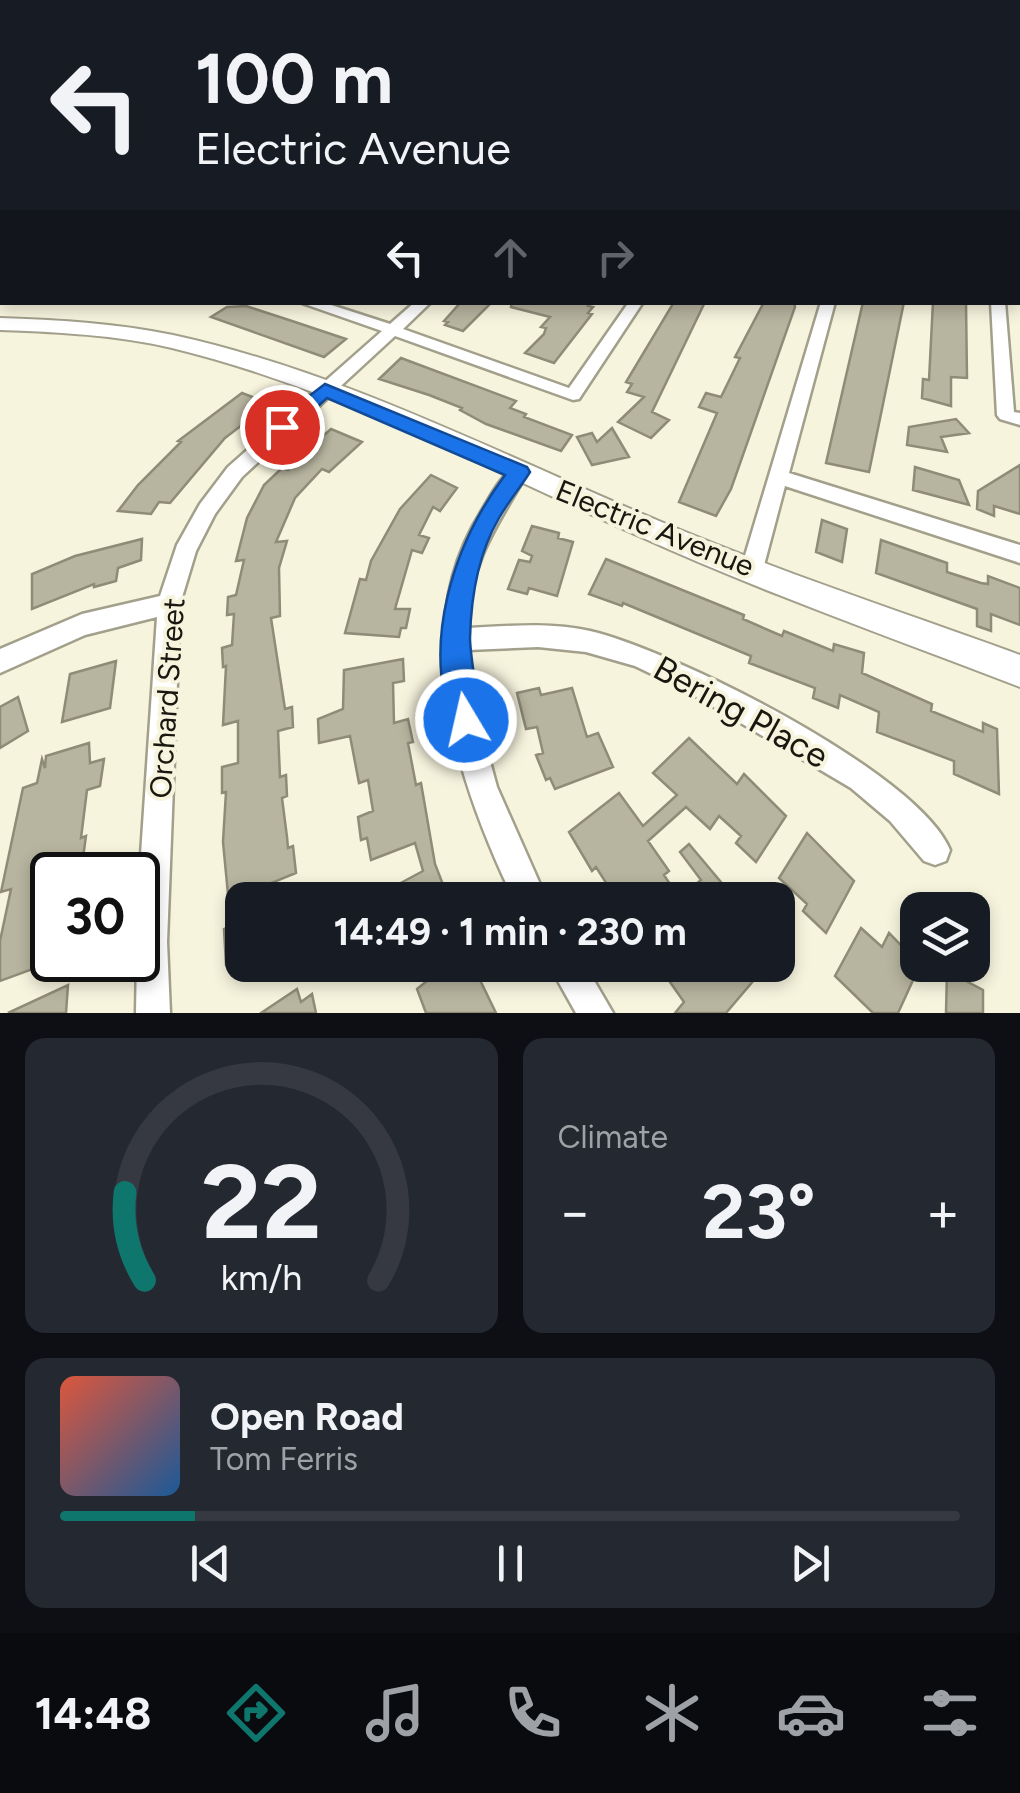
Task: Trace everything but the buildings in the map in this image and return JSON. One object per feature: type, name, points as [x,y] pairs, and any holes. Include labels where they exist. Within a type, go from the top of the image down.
[{"type":"street","points":[[57,325],[79,305]]},
{"type":"street","points":[[315,305],[573,394],[634,305]]},
{"type":"street","name":"Orchard Street","points":[[153,1013],[151,942],[170,604],[185,552],[207,509],[248,458],[421,305]]},
{"type":"street","points":[[752,569],[827,305]]},
{"type":"street","points":[[998,305],[1013,417]]},
{"type":"street","name":"Electric Avenue","points":[[0,324],[148,334],[193,344],[325,390],[657,533],[1020,670]]},
{"type":"street","points":[[519,472],[487,516],[474,544],[461,582],[457,640],[459,694],[479,772],[522,882]]},
{"type":"street","points":[[776,476],[1020,554]]},
{"type":"street","points":[[0,661],[82,625],[170,604]]},
{"type":"street","name":"Bering Place","points":[[457,640],[538,636],[586,641],[639,656],[694,681],[860,778],[900,811],[935,850]]},
{"type":"street","points":[[577,982],[596,1013]]},
{"type":"route","points":[[282,427],[325,390],[519,472],[487,516],[461,582],[457,640],[459,694],[466,720]]}]
